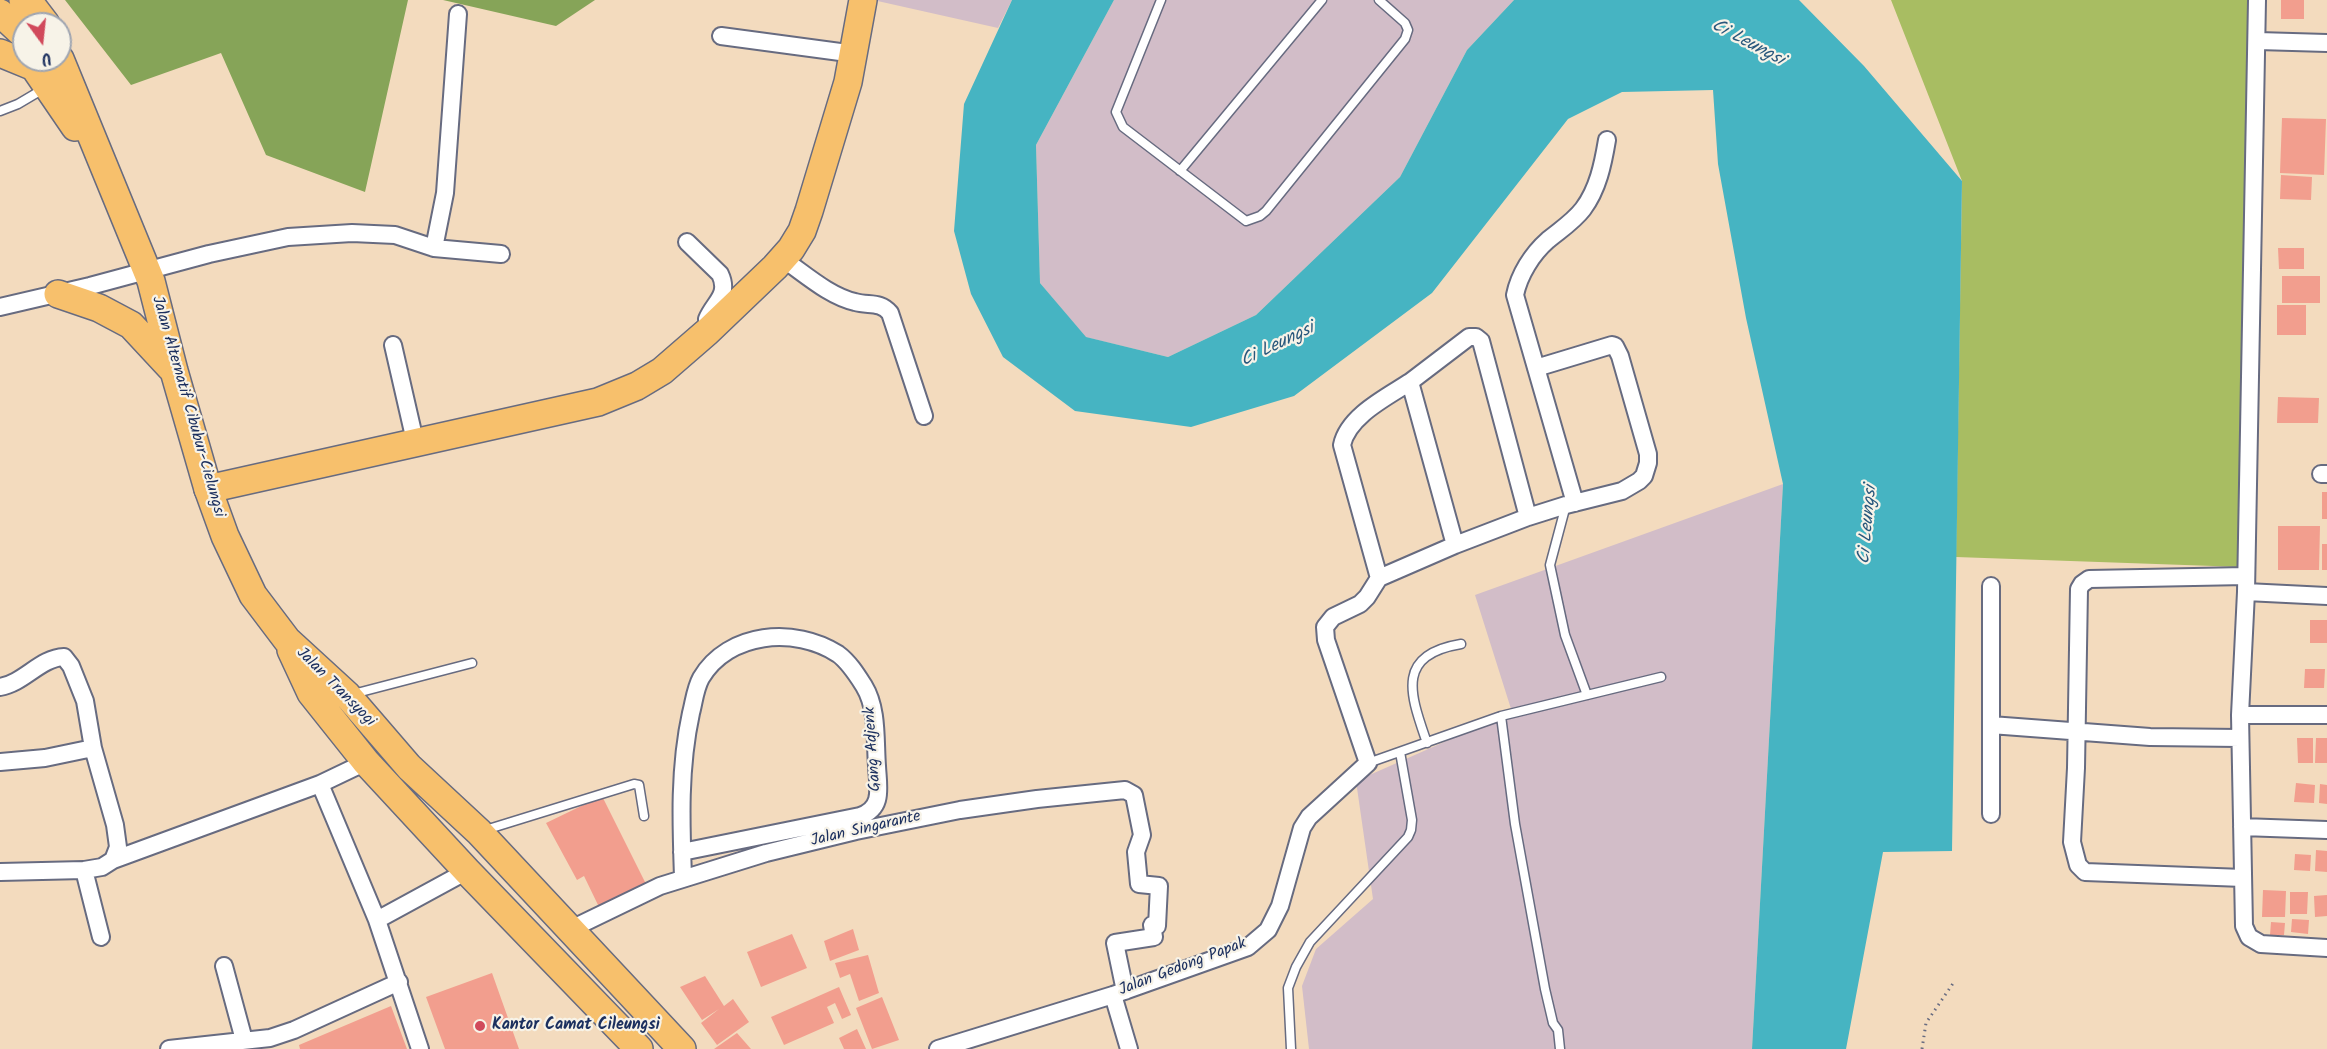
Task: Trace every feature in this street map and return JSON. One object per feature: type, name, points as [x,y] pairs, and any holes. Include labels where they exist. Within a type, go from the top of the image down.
[{"type":"main road","points":[[23,0],[37,12]]},
{"type":"main road","points":[[208,489],[598,402],[637,386],[663,371],[783,260],[802,231],[848,82],[855,54],[863,0]]},
{"type":"main road","points":[[0,13],[12,24]]},
{"type":"main road","name":"Jalan Alternatif Cibubur-Cielungsi","points":[[46,72],[103,165],[151,281],[208,489],[225,536],[253,595],[287,640]]},
{"type":"main road","points":[[58,294],[99,308],[131,325],[174,371]]},
{"type":"main road","name":"Jalan Transyogi","points":[[287,640],[347,696],[409,767],[479,832],[682,1049]]},
{"type":"main road","name":"Jalan Transyogi","points":[[287,640],[311,693],[366,762],[636,1048]]},
{"type":"street","points":[[2257,0],[2246,584],[2240,715],[2244,926],[2249,937],[2261,944],[2327,948]]},
{"type":"street","points":[[434,248],[445,193],[458,14]]},
{"type":"street","points":[[721,36],[855,54]]},
{"type":"street","points":[[2258,41],[2327,43]]},
{"type":"street","points":[[1570,504],[1515,295],[1524,270],[1546,242],[1568,226],[1583,208],[1600,176],[1607,140]]},
{"type":"street","points":[[0,307],[288,237],[352,233],[395,235],[434,248],[501,255]]},
{"type":"street","points":[[687,242],[720,274],[723,281],[722,297],[707,318],[707,332]]},
{"type":"street","points":[[783,260],[836,294],[856,303],[877,304],[885,307],[890,313],[924,416]]},
{"type":"street","points":[[1379,578],[1342,445],[1344,436],[1358,419],[1469,338],[1476,338],[1481,342],[1528,517]]},
{"type":"street","points":[[393,345],[415,441]]},
{"type":"street","points":[[1368,763],[1326,640],[1325,627],[1333,617],[1360,604],[1379,578],[1528,517],[1622,491],[1639,482],[1648,463],[1648,454],[1620,356],[1615,346],[1536,368]]},
{"type":"street","points":[[1410,382],[1455,545]]},
{"type":"street","points":[[2243,878],[2085,873],[2080,870],[2072,842],[2076,768],[2079,589],[2089,579],[2246,584],[2327,596]]},
{"type":"street","points":[[1991,586],[1991,814]]},
{"type":"street","name":"Gang Adjenk","points":[[682,852],[860,816],[876,806],[877,772],[872,703],[850,665],[839,655],[813,641],[774,637],[736,647],[719,655],[710,664],[699,681],[685,742],[681,801],[682,852],[683,877]]},
{"type":"street","points":[[0,687],[10,685],[53,658],[64,657],[71,666],[85,701],[93,748],[117,837],[118,848],[113,860]]},
{"type":"street","points":[[2240,715],[2327,716]]},
{"type":"street","points":[[1991,725],[2076,732],[2240,738]]},
{"type":"street","points":[[0,762],[45,758],[93,748]]},
{"type":"street","points":[[0,872],[84,870],[102,867],[113,860],[320,784],[366,762]]},
{"type":"street","name":"Jalan Gedong Papak","points":[[938,1049],[1119,993],[1248,947],[1268,930],[1280,906],[1302,828],[1309,817],[1368,763]]},
{"type":"street","points":[[320,784],[377,920],[420,1049]]},
{"type":"street","name":"Jalan Singarante","points":[[569,930],[627,901],[683,877],[766,853],[918,818],[1037,799],[1129,791],[1134,795],[1142,835],[1136,852],[1139,884],[1160,886],[1157,926],[1152,925],[1154,937],[1115,943],[1119,993]]},
{"type":"street","points":[[2242,827],[2327,830]]},
{"type":"street","points":[[84,870],[101,937]]},
{"type":"street","points":[[377,920],[467,871]]},
{"type":"street","points":[[224,966],[244,1040]]},
{"type":"street","points":[[170,1049],[270,1038],[294,1030],[399,982]]},
{"type":"street","points":[[1119,993],[1129,1049]]},
{"type":"lane","points":[[1161,0],[1116,112],[1123,127],[1246,221],[1260,216],[1405,39],[1408,30],[1405,23],[1379,0]]},
{"type":"lane","points":[[1180,171],[1322,0]]},
{"type":"lane","points":[[0,111],[18,104],[41,72]]},
{"type":"lane","points":[[1570,504],[1550,565],[1565,635],[1587,695]]},
{"type":"lane","points":[[1427,743],[1413,700],[1414,675],[1427,654],[1442,647],[1461,644]]},
{"type":"lane","points":[[347,696],[472,663]]},
{"type":"lane","points":[[1368,763],[1501,716],[1661,677]]},
{"type":"lane","points":[[1501,716],[1515,824],[1545,989],[1553,1023],[1558,1030],[1560,1049]]},
{"type":"lane","points":[[1291,1049],[1288,988],[1296,967],[1310,942],[1412,830],[1400,752]]},
{"type":"lane","points":[[479,832],[634,784],[639,785],[641,789],[644,816]]},
{"type":"path","points":[[1922,1049],[1926,1023],[1954,982]]},
{"type":"shaded area","points":[[873,0],[1012,0],[998,28]]},
{"type":"shaded area","points":[[1114,0],[1514,0],[1467,50],[1400,177],[1256,315],[1168,357],[1085,337],[1040,283],[1036,145]]},
{"type":"shaded area","points":[[1783,484],[1752,1049],[1309,1049],[1302,986],[1316,949],[1373,899],[1356,781],[1512,712],[1475,595]]},
{"type":"green space","points":[[65,0],[408,0],[365,192],[266,155],[221,53],[131,85]]},
{"type":"green space","points":[[443,0],[595,0],[556,26]]},
{"type":"green space","points":[[1891,0],[2261,0],[2242,567],[1956,557],[1962,181]]},
{"type":"water","name":"Ci Leungsi","points":[[1012,0],[1114,0],[1036,145],[1040,283],[1086,337],[1168,357],[1256,315],[1400,177],[1467,50],[1514,0],[1799,0],[1864,66],[1962,181],[1952,851],[1883,852],[1846,1049],[1752,1049],[1783,484],[1746,318],[1718,164],[1713,90],[1622,92],[1568,119],[1432,293],[1294,396],[1191,427],[1075,411],[1003,357],[971,294],[954,231],[964,104]]},
{"type":"building","points":[[2281,0],[2304,0],[2304,19],[2281,19]]},
{"type":"building","points":[[2282,118],[2326,119],[2324,175],[2280,173]]},
{"type":"building","points":[[2281,175],[2312,177],[2311,200],[2280,199]]},
{"type":"building","points":[[2278,248],[2304,248],[2304,269],[2279,269]]},
{"type":"building","points":[[2282,276],[2320,276],[2320,303],[2282,303]]},
{"type":"building","points":[[2277,305],[2306,305],[2306,335],[2277,335]]},
{"type":"building","points":[[2278,397],[2319,398],[2318,423],[2277,423]]},
{"type":"building","points":[[2322,492],[2327,492],[2327,519],[2322,519]]},
{"type":"building","points":[[2278,526],[2320,526],[2319,570],[2278,570]]},
{"type":"building","points":[[2322,544],[2327,544],[2327,570],[2322,570]]},
{"type":"building","points":[[2310,620],[2327,620],[2327,643],[2310,643]]},
{"type":"building","points":[[2305,669],[2325,669],[2324,688],[2304,688]]},
{"type":"building","points":[[2297,738],[2313,738],[2313,763],[2298,763]]},
{"type":"building","points":[[2316,738],[2327,738],[2327,763],[2315,763]]},
{"type":"building","points":[[2296,783],[2315,785],[2314,803],[2294,802]]},
{"type":"building","points":[[2320,784],[2327,785],[2327,804],[2319,803]]},
{"type":"building","points":[[602,796],[646,884],[599,907],[584,876],[577,880],[546,823]]},
{"type":"building","points":[[2316,850],[2327,851],[2327,872],[2315,871]]},
{"type":"building","points":[[2295,854],[2311,855],[2310,871],[2294,870]]},
{"type":"building","points":[[2263,890],[2286,891],[2285,917],[2262,917]]},
{"type":"building","points":[[2290,892],[2308,892],[2307,914],[2290,914]]},
{"type":"building","points":[[2327,895],[2327,916],[2315,917],[2314,896]]},
{"type":"building","points":[[2292,919],[2309,920],[2308,934],[2291,932]]},
{"type":"building","points":[[2271,922],[2285,923],[2284,935],[2270,935]]},
{"type":"building","points":[[853,929],[859,950],[830,961],[824,941]]},
{"type":"building","points":[[792,934],[807,968],[761,987],[747,952]]},
{"type":"building","points":[[868,955],[879,993],[859,1001],[850,974],[840,978],[835,963]]},
{"type":"building","points":[[492,973],[519,1049],[445,1049],[426,997]]},
{"type":"building","points":[[705,976],[724,1006],[733,999],[749,1022],[717,1045],[701,1023],[719,1009],[702,1020],[680,987]]},
{"type":"building","points":[[839,987],[851,1015],[842,1019],[835,1003],[827,1007],[834,1023],[784,1045],[771,1017]]},
{"type":"building","points":[[882,997],[899,1040],[872,1049],[856,1008]]},
{"type":"building","points":[[391,1006],[407,1049],[300,1049],[299,1045]]},
{"type":"building","points":[[857,1029],[866,1049],[844,1049],[839,1038]]},
{"type":"building","points":[[737,1033],[751,1049],[714,1049]]},
{"type":"place","name":"Kantor Camat Cileungsi","points":[[480,1026]]}]
